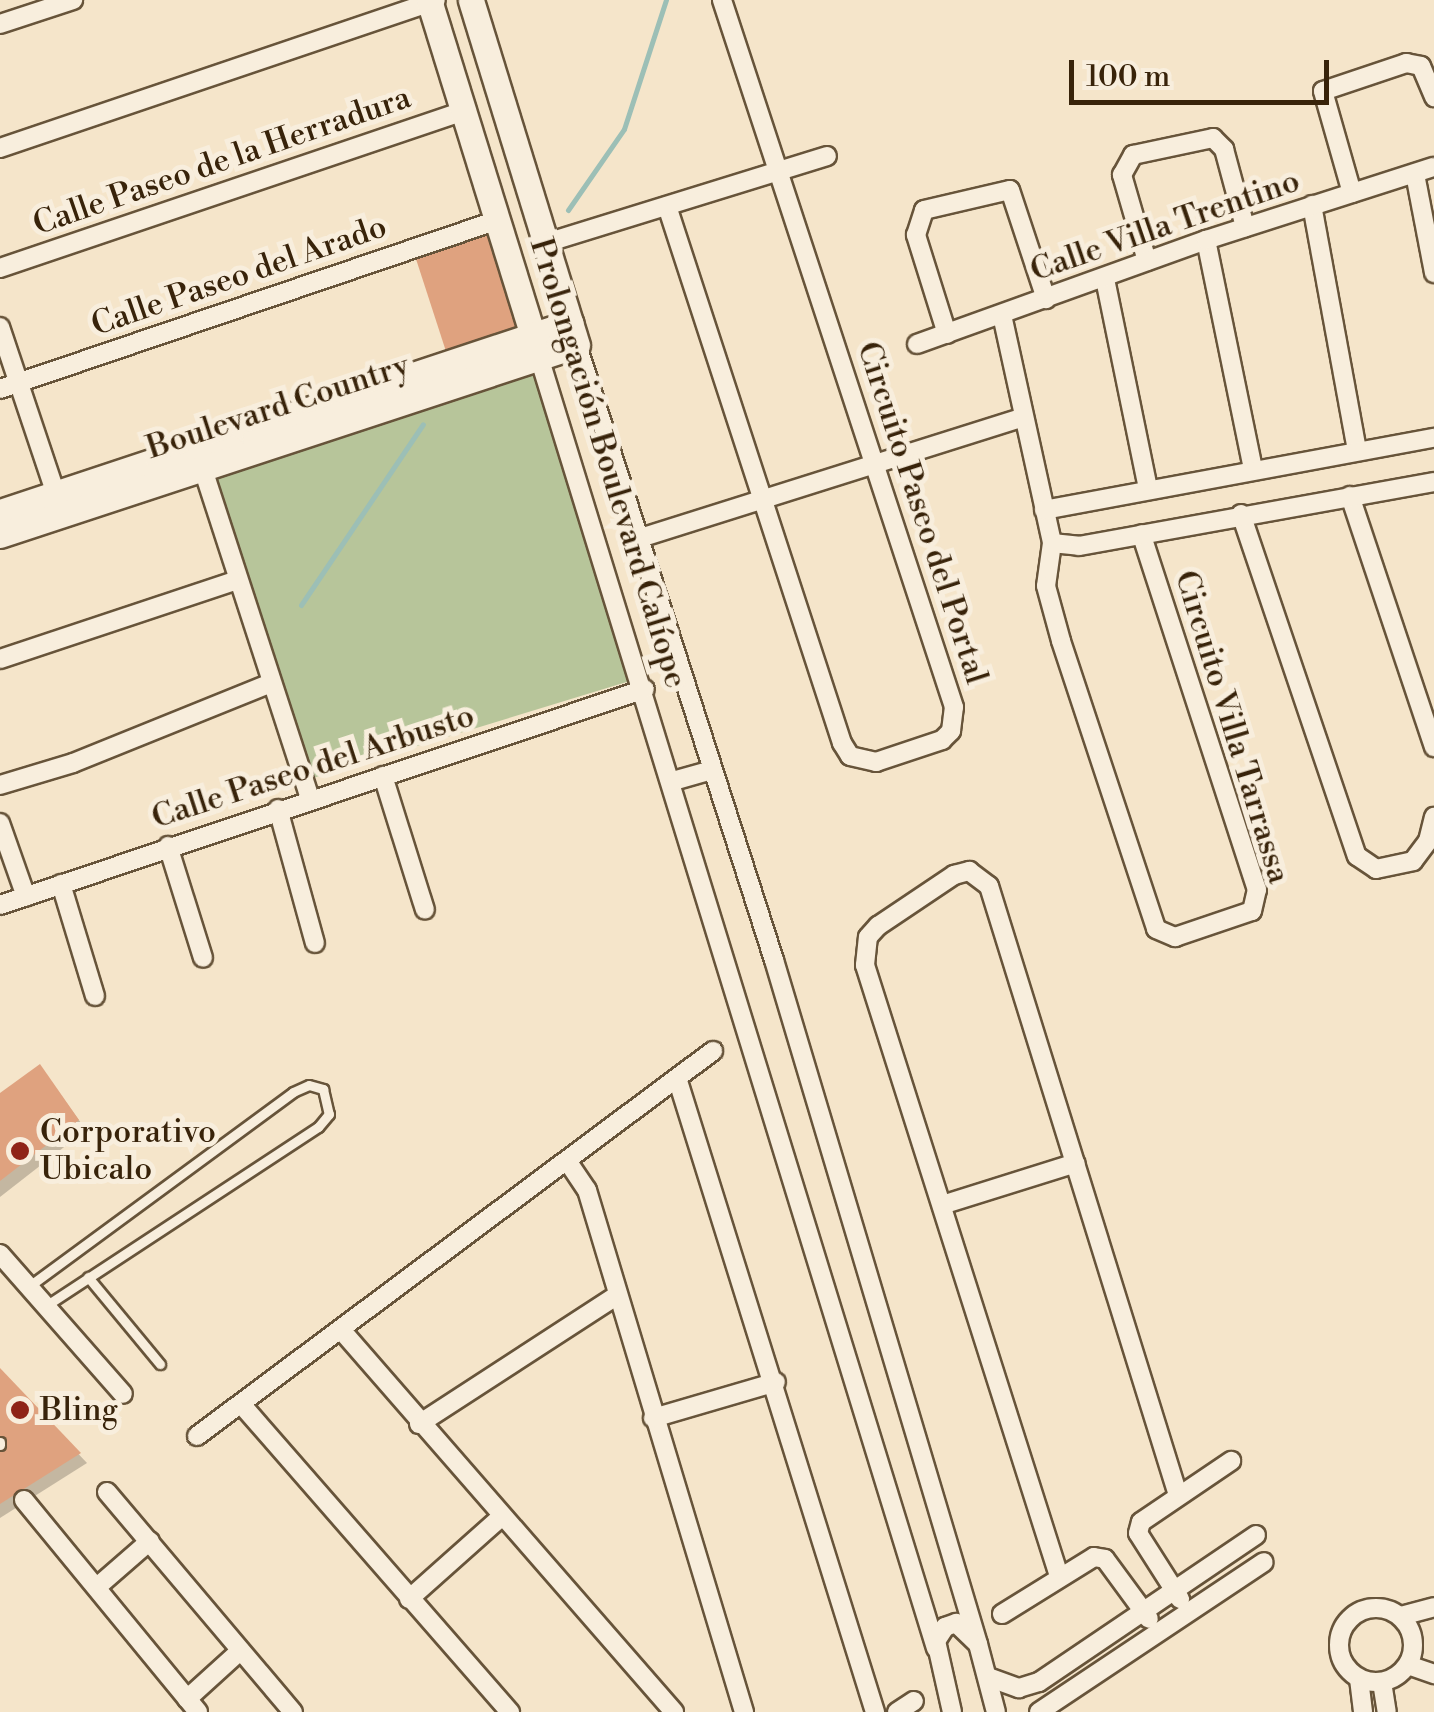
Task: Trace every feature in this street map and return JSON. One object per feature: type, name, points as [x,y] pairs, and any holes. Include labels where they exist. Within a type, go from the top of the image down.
[{"type":"street","points":[[0,24],[45,4],[72,0]]},
{"type":"street","name":"Prolongación Boulevard Calíope","points":[[471,0],[762,933],[996,1712]]},
{"type":"street","name":"Circuito Paseo del Portal","points":[[667,206],[842,743],[850,756],[876,762],[942,740],[955,720],[722,0]]},
{"type":"street","points":[[0,148],[432,1]]},
{"type":"street","name":"Prolongación Boulevard Calíope","points":[[432,1],[645,689],[936,1648],[952,1712]]},
{"type":"street","points":[[1352,193],[1324,91],[1406,63],[1421,66],[1434,97]]},
{"type":"street","name":"Calle Paseo de la Herradura","points":[[0,268],[464,111]]},
{"type":"street","points":[[1147,261],[1122,175],[1133,154],[1213,138],[1224,149],[1246,227]]},
{"type":"street","points":[[546,243],[827,156]]},
{"type":"street","name":"Calle Villa Trentino","points":[[917,344],[1206,240],[1434,167]]},
{"type":"street","points":[[1414,174],[1434,272]]},
{"type":"street","points":[[947,334],[916,235],[924,210],[1010,190],[1046,299]]},
{"type":"street","points":[[1312,205],[1356,450]]},
{"type":"street","name":"Calle Paseo del Arado","points":[[0,389],[498,220]]},
{"type":"street","points":[[1206,240],[1253,468]]},
{"type":"street","points":[[1104,279],[1148,488]]},
{"type":"street","points":[[1002,315],[1052,544],[1079,546],[1434,482]]},
{"type":"street","points":[[0,327],[59,503]]},
{"type":"street","name":"Boulevard Country","points":[[0,536],[59,503],[574,334]]},
{"type":"street","name":"Boulevard Country","points":[[0,512],[59,503],[202,466],[536,346]]},
{"type":"street","points":[[638,539],[1023,417]]},
{"type":"street","points":[[1044,510],[1253,468],[1434,438]]},
{"type":"street","points":[[202,466],[310,799]]},
{"type":"street","points":[[1350,496],[1434,747]]},
{"type":"street","points":[[1241,514],[1357,856],[1376,869],[1413,860],[1428,842],[1434,817]]},
{"type":"street","name":"Circuito Villa Tarrassa","points":[[1052,544],[1046,586],[1061,641],[1156,929],[1175,938],[1252,911],[1257,890],[1141,534]]},
{"type":"street","points":[[0,659],[237,580]]},
{"type":"street","points":[[0,785],[73,763],[271,683]]},
{"type":"street","name":"Calle Paseo del Arbusto","points":[[0,905],[645,689]]},
{"type":"street","points":[[673,782],[712,770]]},
{"type":"street","points":[[383,776],[426,910]]},
{"type":"street","points":[[278,810],[315,942]]},
{"type":"street","points":[[0,823],[26,897]]},
{"type":"street","points":[[168,846],[203,958]]},
{"type":"street","points":[[1059,1576],[864,949],[878,926],[954,875],[969,872],[990,886],[1177,1492]]},
{"type":"street","points":[[61,884],[95,996]]},
{"type":"street","points":[[198,1436],[570,1164],[713,1052]]},
{"type":"street","points":[[678,1080],[776,1382],[875,1712]]},
{"type":"street","points":[[570,1164],[587,1190],[744,1712]]},
{"type":"street","points":[[942,1205],[1076,1164]]},
{"type":"street","points":[[0,1254],[123,1394]]},
{"type":"street","points":[[419,1424],[618,1294]]},
{"type":"street","points":[[343,1332],[419,1424],[674,1712]]},
{"type":"street","points":[[653,1418],[776,1382]]},
{"type":"street","points":[[242,1404],[510,1712]]},
{"type":"street","points":[[1188,1612],[1138,1533],[1141,1522],[1177,1492],[1231,1461]]},
{"type":"street","points":[[107,1492],[293,1712]]},
{"type":"street","points":[[24,1500],[193,1706],[240,1651]]},
{"type":"street","points":[[410,1599],[501,1517]]},
{"type":"street","points":[[988,1677],[1020,1688],[1039,1682],[1256,1535]]},
{"type":"street","points":[[97,1587],[150,1541]]},
{"type":"street","points":[[1002,1614],[1085,1560],[1105,1559],[1157,1632]]},
{"type":"street","points":[[1038,1712],[1264,1562]]},
{"type":"street","points":[[1363,1712],[1359,1679],[1338,1650],[1340,1632],[1366,1608],[1401,1616],[1434,1606]]},
{"type":"street","points":[[1359,1679],[1382,1682],[1408,1666],[1414,1648],[1401,1616]]},
{"type":"street","points":[[936,1648],[940,1632],[956,1624],[978,1644]]},
{"type":"street","points":[[1408,1666],[1434,1674]]},
{"type":"street","points":[[1382,1682],[1387,1712]]},
{"type":"street","points":[[897,1712],[914,1702]]},
{"type":"lane","points":[[28,1287],[293,1092],[322,1089],[329,1114],[318,1127],[45,1306]]},
{"type":"lane","points":[[88,1277],[160,1364]]},
{"type":"green space","points":[[535,365],[631,681],[306,780],[210,464]]},
{"type":"building","points":[[494,224],[528,328],[447,354],[413,250]]},
{"type":"building","name":"Corporativo Ubicalo","points":[[40,1064],[79,1120],[0,1181],[0,1093]]},
{"type":"building","name":"Bling","points":[[0,1368],[81,1453],[0,1504]]},
{"type":"waterway","points":[[568,210],[624,129],[666,0]]},
{"type":"waterway","points":[[301,605],[423,424]]},
{"type":"place","name":"Corporativo Ubicalo","points":[[20,1151]]},
{"type":"place","name":"Bling","points":[[20,1410]]}]
